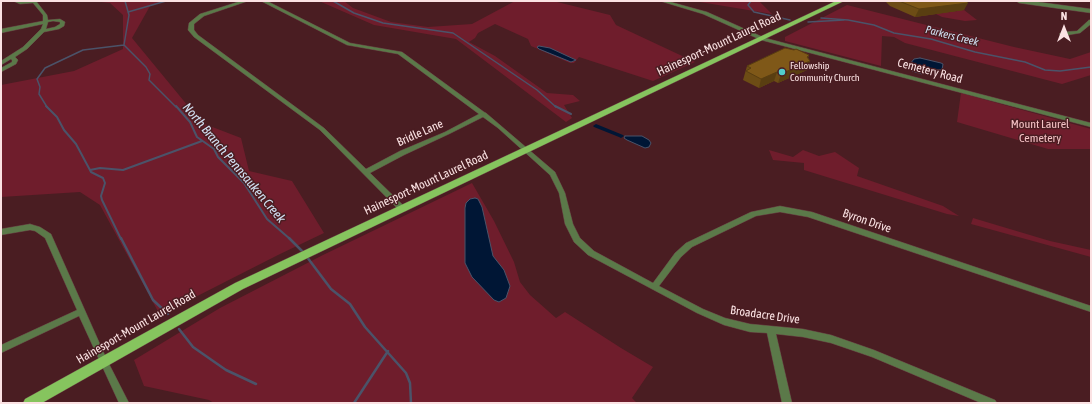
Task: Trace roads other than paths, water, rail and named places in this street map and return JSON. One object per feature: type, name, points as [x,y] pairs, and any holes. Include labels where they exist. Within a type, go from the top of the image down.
[{"type":"main road","name":"Hainesport-Mount Laurel Road","points":[[30,403],[207,303],[298,258],[841,1]]},
{"type":"street","points":[[1,63],[30,44],[42,31],[46,22],[43,12],[33,1],[20,3],[14,1]]},
{"type":"street","points":[[246,1],[202,15],[191,24],[191,30],[196,36],[322,129],[404,209]]},
{"type":"street","name":"Broadacre Drive","points":[[263,1],[349,44],[400,53],[484,114],[528,150],[553,174],[562,193],[569,224],[577,240],[600,258],[700,311],[724,322],[750,328],[803,333],[831,339],[874,354],[992,403]]},
{"type":"street","name":"Cemetery Road","points":[[662,1],[705,13],[763,39],[1091,125]]},
{"type":"street","points":[[1019,1],[1088,11],[1091,21],[1078,32],[1062,34]]},
{"type":"street","points":[[1,31],[60,20],[63,24],[57,28],[42,31]]},
{"type":"street","points":[[1,70],[14,63],[15,60],[12,57]]},
{"type":"street","name":"Bridle Lane","points":[[366,172],[484,114]]},
{"type":"street","name":"Byron Drive","points":[[654,287],[678,255],[689,245],[754,214],[780,209],[809,214],[1091,309]]},
{"type":"street","points":[[1,232],[30,227],[37,229],[48,236],[104,362],[124,403]]},
{"type":"street","points":[[1,349],[82,311]]},
{"type":"street","points":[[771,330],[787,403]]},
{"type":"water","points":[[537,47],[550,48],[576,60],[571,62],[539,49]]},
{"type":"water","points":[[920,58],[943,64],[942,70],[927,69],[922,74],[912,71],[910,64],[914,59]]},
{"type":"water","points":[[625,136],[642,136],[651,143],[649,147],[645,148],[627,140],[624,138]]},
{"type":"water","points":[[470,199],[478,199],[482,207],[493,256],[504,270],[510,286],[506,298],[499,302],[494,300],[472,277],[465,263],[465,208],[466,203]]},
{"type":"waterway","name":"North Branch Pennsauken Creek","points":[[125,1],[128,12]]},
{"type":"waterway","points":[[128,12],[166,1]]},
{"type":"waterway","points":[[333,1],[354,13],[383,23],[453,33],[537,90],[556,107]]},
{"type":"waterway","name":"Parkers Creek","points":[[751,1],[748,5],[754,12],[790,20]]},
{"type":"waterway","name":"North Branch Pennsauken Creek","points":[[124,45],[129,15],[128,12]]},
{"type":"waterway","name":"Parkers Creek","points":[[821,18],[848,20],[874,25],[894,33],[931,39],[975,52],[1025,62],[1045,70],[1060,71],[1091,67]]},
{"type":"waterway","name":"Parkers Creek","points":[[808,22],[844,20]]},
{"type":"waterway","points":[[47,107],[39,94],[40,87],[37,79],[45,68],[83,50],[124,45]]},
{"type":"waterway","name":"North Branch Pennsauken Creek","points":[[124,45],[146,67],[150,74],[149,80],[176,107]]},
{"type":"waterway","name":"North Branch Pennsauken Creek","points":[[176,106],[190,122],[197,137],[214,149],[218,157],[244,183],[267,219],[290,239]]},
{"type":"waterway","points":[[555,106],[571,114]]},
{"type":"waterway","points":[[47,107],[57,117],[64,130],[76,144],[91,172],[103,178],[105,183],[101,196],[102,200],[121,239]]},
{"type":"waterway","points":[[596,126],[621,136]]},
{"type":"waterway","points":[[90,170],[100,168],[123,170],[202,141]]},
{"type":"waterway","points":[[121,238],[153,300],[168,314]]},
{"type":"waterway","name":"North Branch Pennsauken Creek","points":[[290,239],[304,253]]},
{"type":"waterway","name":"North Branch Pennsauken Creek","points":[[307,257],[331,289],[350,304],[365,327],[387,352]]},
{"type":"waterway","points":[[179,329],[193,347],[226,370],[256,384]]},
{"type":"waterway","points":[[354,403],[387,352]]},
{"type":"waterway","name":"North Branch Pennsauken Creek","points":[[387,352],[406,373],[410,383],[411,403]]},
{"type":"place","name":"Fellowship Community Church","points":[[782,72]]},
{"type":"park label","name":"Mount Laurel Cemetery","points":[[1040,131]]}]
